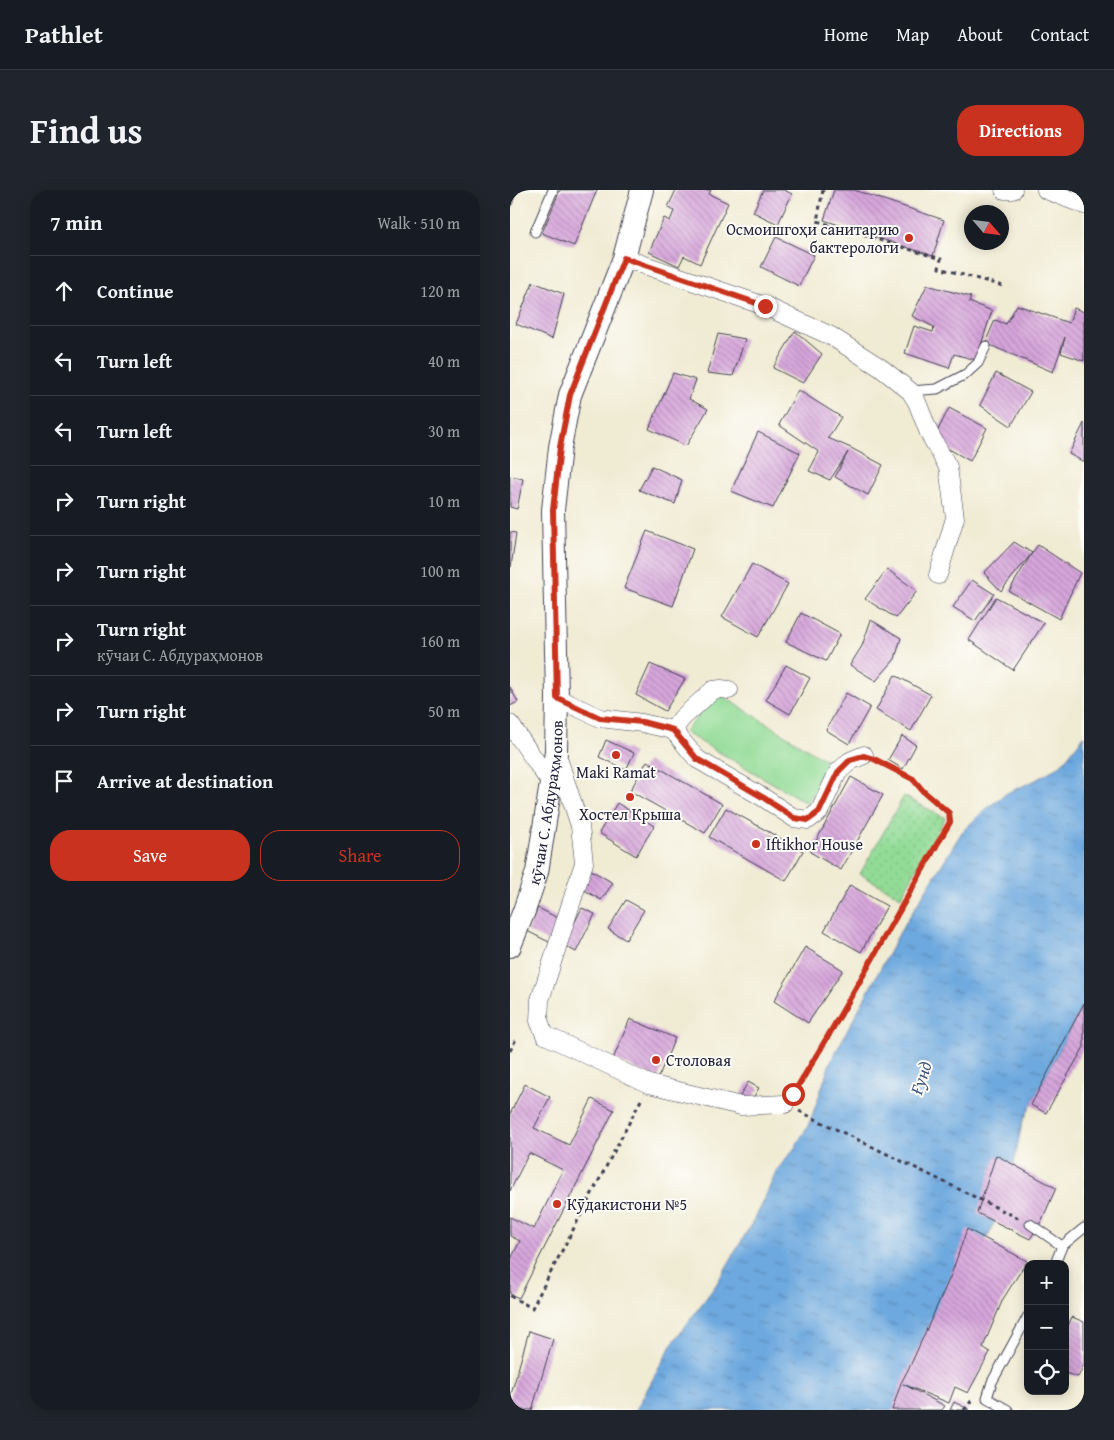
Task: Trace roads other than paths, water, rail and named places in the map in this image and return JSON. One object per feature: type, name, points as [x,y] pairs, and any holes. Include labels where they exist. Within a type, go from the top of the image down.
[{"type":"street","name":"кӯчаи С. Абдураҳмонов","points":[[510,946],[537,872],[556,752],[557,698],[553,510],[560,447],[570,395],[624,258],[642,190]]},
{"type":"street","points":[[1004,190],[1013,190]]},
{"type":"street","points":[[1046,190],[1084,205]]},
{"type":"street","points":[[624,258],[765,306],[831,336],[881,368],[910,391],[917,402],[929,433],[948,467],[955,518],[938,575]]},
{"type":"street","points":[[673,730],[682,718],[713,690],[729,690]]},
{"type":"street","points":[[557,698],[600,718],[642,722],[673,730],[697,759],[794,818],[808,820],[819,812],[838,772],[850,760],[864,756]]},
{"type":"street","points":[[510,724],[550,782]]},
{"type":"street","points":[[556,752],[580,826],[584,863],[540,1000],[539,1021],[545,1035],[649,1084],[741,1106],[785,1104]]},
{"type":"lane","points":[[535,232],[553,190]]},
{"type":"lane","points":[[910,391],[937,388],[966,374],[978,363],[986,346]]},
{"type":"lane","points":[[1030,1224],[1062,1246]]},
{"type":"lane","points":[[1057,1260],[1062,1246],[1084,1228]]},
{"type":"lane","points":[[1008,1410],[987,1398],[992,1382],[1024,1323]]},
{"type":"water","name":"Ғунд","points":[[1084,736],[1084,1003],[1022,1123],[1013,1168],[997,1217],[909,1410],[636,1410],[672,1344],[716,1285],[760,1209],[777,1170],[794,1149],[808,1126],[830,1063],[900,932],[962,832],[985,810],[1007,793],[1034,781],[1061,765]]},
{"type":"place","name":"Осмоишгоҳи санитарию бактерологи","points":[[909,238]]},
{"type":"place","name":"Maki Ramat","points":[[616,755]]},
{"type":"place","name":"Хостел Крыша","points":[[630,797]]},
{"type":"place","name":"Iftikhor House","points":[[756,844]]},
{"type":"place","name":"Столовая","points":[[656,1060]]},
{"type":"place","name":"Кӯдакистони №5","points":[[557,1204]]}]
